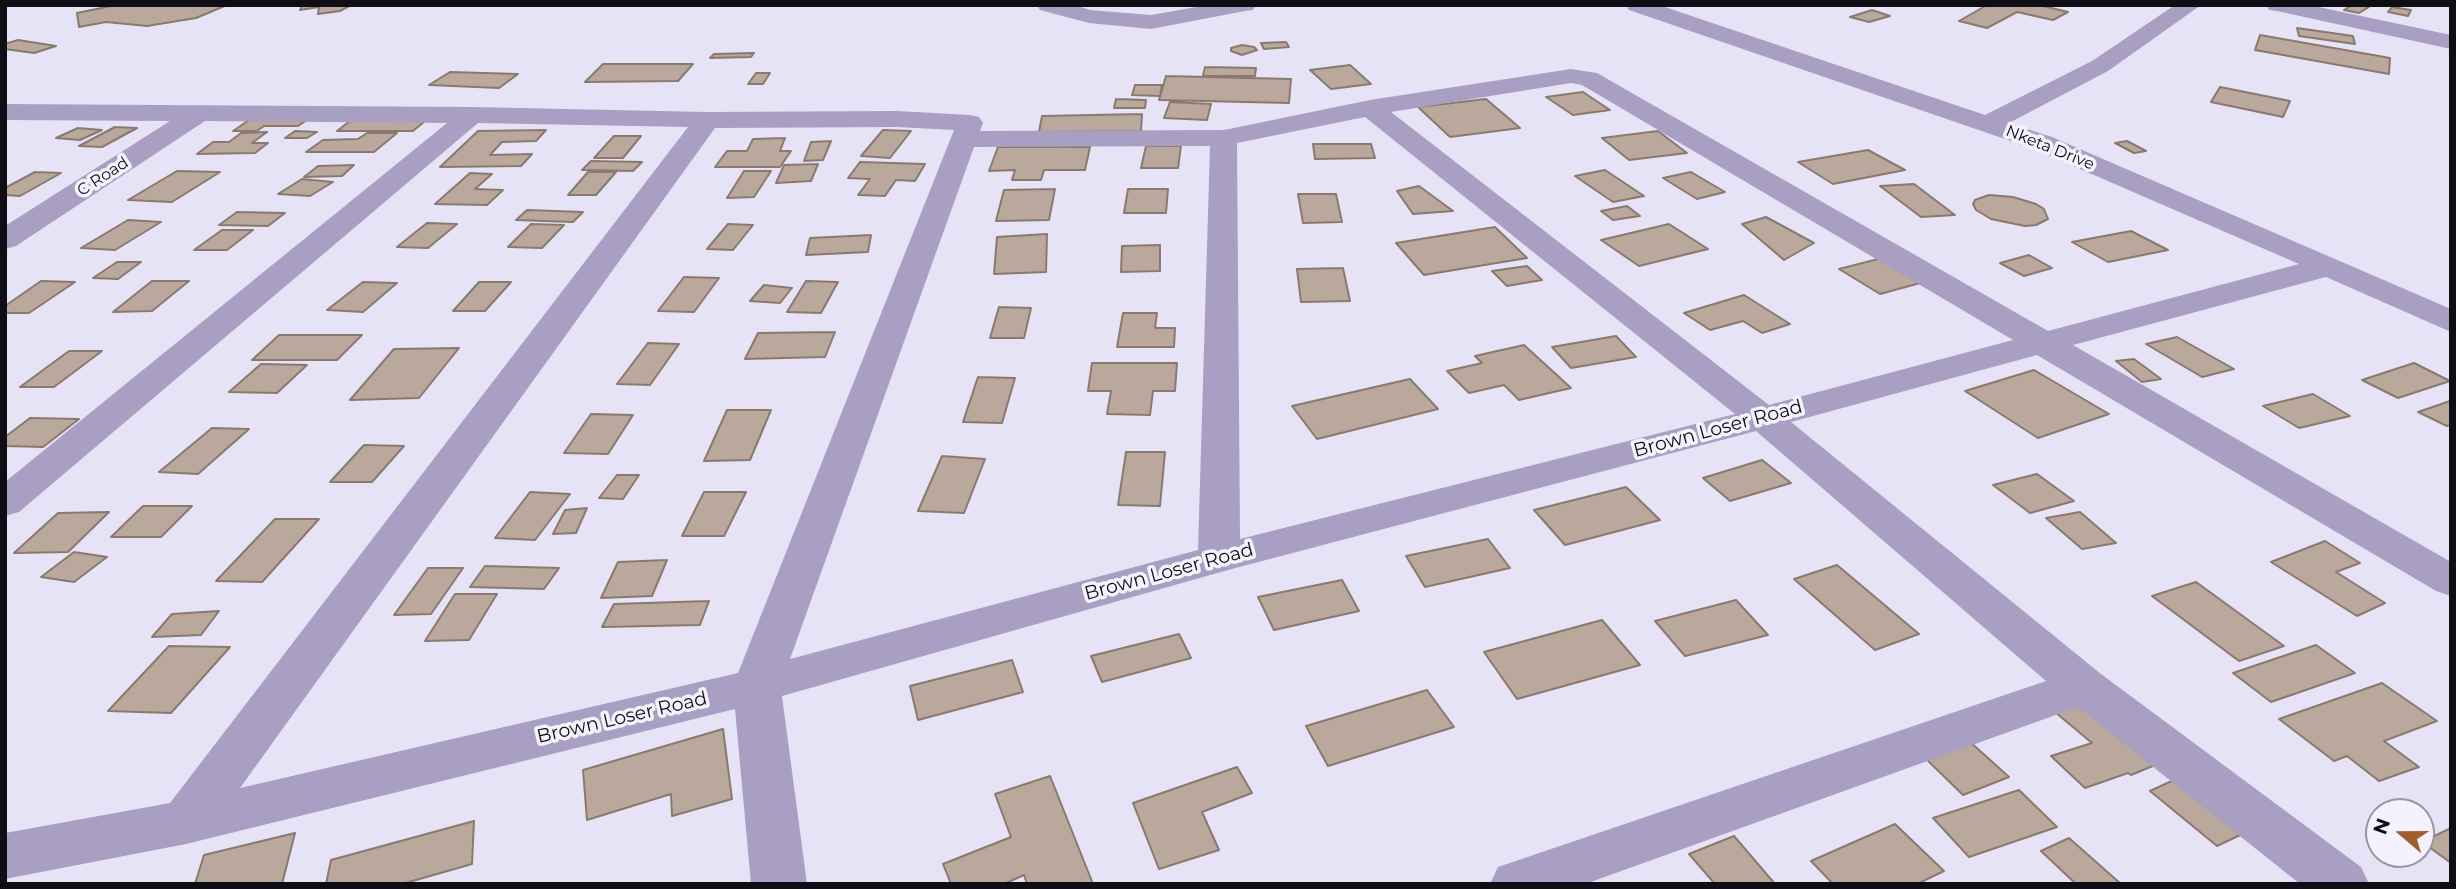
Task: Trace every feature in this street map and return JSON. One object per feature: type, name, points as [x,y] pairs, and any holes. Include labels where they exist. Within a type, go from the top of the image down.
[{"type":"street","points":[[1048,5],[1090,16],[1151,22],[1245,5]]},
{"type":"street","name":"Nketa Drive","points":[[1637,5],[2043,143],[2329,266],[2451,322]]},
{"type":"street","points":[[2153,5],[2186,8]]},
{"type":"street","points":[[2277,5],[2451,42]]},
{"type":"street","points":[[1989,123],[2100,66],[2186,8]]},
{"type":"street","points":[[966,139],[1224,138],[1370,108],[1571,76],[1588,78],[2451,581]]},
{"type":"street","points":[[6,98],[200,113],[707,120],[952,120],[970,123],[757,686],[779,884]]},
{"type":"street","points":[[1370,108],[1763,418],[2084,686],[2341,884]]},
{"type":"street","name":"C Road","points":[[5,240],[200,113]]},
{"type":"street","points":[[5,503],[472,115]]},
{"type":"street","points":[[186,822],[707,120]]},
{"type":"street","points":[[1219,558],[1224,138]]},
{"type":"street","name":"Brown Loser Road","points":[[5,856],[186,822],[757,686],[1219,558],[1763,418],[2329,266]]},
{"type":"street","points":[[1518,884],[2084,686]]},
{"type":"building","points":[[116,5],[227,5],[196,18],[147,26],[106,22],[79,27],[77,13]]},
{"type":"building","points":[[302,5],[351,5],[340,11],[318,14],[319,7],[300,10]]},
{"type":"building","points":[[1987,5],[2039,5],[2068,12],[2053,20],[2017,12],[1987,28],[1959,21]]},
{"type":"building","points":[[2352,5],[2369,7],[2359,13],[2344,10]]},
{"type":"building","points":[[2392,7],[2411,10],[2408,16],[2388,12]]},
{"type":"building","points":[[1872,10],[1890,16],[1869,22],[1850,17]]},
{"type":"building","points":[[2297,28],[2353,36],[2355,44],[2299,36]]},
{"type":"building","points":[[2260,35],[2390,58],[2389,74],[2255,50]]},
{"type":"building","points":[[18,40],[56,46],[34,53],[5,49],[5,44]]},
{"type":"building","points":[[1286,42],[1289,47],[1264,49],[1261,43]]},
{"type":"building","points":[[1242,45],[1257,50],[1242,55],[1231,51],[1231,48]]},
{"type":"building","points":[[754,53],[751,57],[710,58],[714,54]]},
{"type":"building","points":[[603,64],[693,64],[678,81],[585,82]]},
{"type":"building","points":[[1350,65],[1371,84],[1331,89],[1310,70]]},
{"type":"building","points":[[1205,67],[1256,68],[1255,76],[1203,76]]},
{"type":"building","points":[[450,72],[518,74],[499,88],[429,85]]},
{"type":"building","points":[[756,73],[770,73],[763,84],[748,84]]},
{"type":"building","points":[[1166,76],[1291,79],[1289,103],[1159,100]]},
{"type":"building","points":[[1135,85],[1162,85],[1160,96],[1132,95]]},
{"type":"building","points":[[2220,87],[2290,101],[2283,117],[2211,102]]},
{"type":"building","points":[[1583,92],[1610,110],[1573,115],[1546,97]]},
{"type":"building","points":[[1116,99],[1146,100],[1145,108],[1114,108]]},
{"type":"building","points":[[1486,99],[1520,128],[1450,137],[1418,107]]},
{"type":"building","points":[[1170,102],[1211,104],[1207,120],[1164,118]]},
{"type":"building","points":[[1142,114],[1141,131],[1039,132],[1042,116]]},
{"type":"building","points":[[355,117],[430,117],[413,131],[337,131]]},
{"type":"building","points":[[252,118],[310,118],[298,126],[264,126],[257,131],[233,131]]},
{"type":"building","points":[[115,127],[137,128],[102,147],[79,146]]},
{"type":"building","points":[[78,128],[102,130],[80,140],[56,138]]},
{"type":"building","points":[[546,130],[536,141],[502,142],[490,155],[532,154],[521,166],[440,167],[478,131]]},
{"type":"building","points":[[883,130],[911,131],[890,158],[861,156]]},
{"type":"building","points":[[295,131],[317,132],[307,138],[285,138]]},
{"type":"building","points":[[1658,131],[1687,153],[1629,160],[1602,138]]},
{"type":"building","points":[[267,132],[252,143],[268,143],[255,153],[197,154],[213,142],[229,142],[241,133]]},
{"type":"building","points":[[367,133],[397,133],[374,152],[306,152],[323,140],[358,139]]},
{"type":"building","points":[[614,136],[641,136],[623,158],[594,158]]},
{"type":"building","points":[[785,138],[780,151],[791,151],[780,167],[715,167],[727,151],[747,151],[753,139]]},
{"type":"building","points":[[831,141],[823,160],[804,161],[811,142]]},
{"type":"building","points":[[2127,141],[2146,151],[2134,153],[2115,143]]},
{"type":"building","points":[[1313,144],[1371,144],[1375,158],[1315,159]]},
{"type":"building","points":[[1146,146],[1181,146],[1178,168],[1141,168]]},
{"type":"building","points":[[998,147],[1090,147],[1085,170],[1044,170],[1041,180],[1012,180],[1015,170],[989,171]]},
{"type":"building","points":[[1868,150],[1905,170],[1833,184],[1798,162]]},
{"type":"building","points":[[591,161],[642,162],[633,171],[582,170]]},
{"type":"building","points":[[860,162],[925,164],[915,181],[896,180],[885,196],[858,195],[870,179],[848,178]]},
{"type":"building","points":[[818,164],[811,181],[776,183],[784,165]]},
{"type":"building","points":[[354,165],[342,176],[304,177],[318,166]]},
{"type":"building","points":[[1605,170],[1644,196],[1613,202],[1575,176]]},
{"type":"building","points":[[177,171],[220,172],[172,202],[128,200]]},
{"type":"building","points":[[744,171],[771,171],[754,197],[727,198]]},
{"type":"building","points":[[35,172],[61,173],[20,196],[5,195],[5,188]]},
{"type":"building","points":[[588,172],[616,172],[596,195],[568,195]]},
{"type":"building","points":[[1691,172],[1725,192],[1697,199],[1663,178]]},
{"type":"building","points":[[470,173],[492,174],[475,189],[503,190],[487,205],[435,204]]},
{"type":"building","points":[[302,179],[333,182],[310,196],[278,194]]},
{"type":"building","points":[[1914,184],[1955,215],[1921,217],[1880,186]]},
{"type":"building","points":[[1419,186],[1453,211],[1413,214],[1397,191]]},
{"type":"building","points":[[1055,189],[1049,220],[996,221],[1004,190]]},
{"type":"building","points":[[1128,189],[1168,189],[1166,213],[1124,213]]},
{"type":"building","points":[[1298,194],[1336,194],[1342,222],[1303,223]]},
{"type":"building","points":[[1989,195],[2013,197],[2036,204],[2044,209],[2048,219],[2036,225],[2025,226],[1991,219],[1976,210],[1973,204],[1975,200]]},
{"type":"building","points":[[1627,206],[1640,216],[1613,220],[1601,211]]},
{"type":"building","points":[[527,210],[583,212],[573,222],[516,220]]},
{"type":"building","points":[[237,212],[285,213],[268,226],[219,225]]},
{"type":"building","points":[[1766,217],[1814,243],[1784,260],[1742,224]]},
{"type":"building","points":[[128,220],[161,222],[115,250],[81,248]]},
{"type":"building","points":[[427,223],[457,224],[428,248],[397,247]]},
{"type":"building","points":[[531,224],[564,225],[542,248],[508,247]]},
{"type":"building","points":[[728,224],[753,225],[733,250],[707,249]]},
{"type":"building","points":[[1669,224],[1708,249],[1639,266],[1601,240]]},
{"type":"building","points":[[1495,227],[1527,258],[1424,275],[1396,243]]},
{"type":"building","points":[[222,230],[253,230],[227,250],[194,250]]},
{"type":"building","points":[[2131,231],[2168,250],[2108,262],[2072,242]]},
{"type":"building","points":[[1047,234],[1046,272],[994,274],[997,237]]},
{"type":"building","points":[[871,235],[868,252],[806,255],[810,238]]},
{"type":"building","points":[[1160,245],[1160,271],[1121,272],[1122,246]]},
{"type":"building","points":[[2029,255],[2052,268],[2024,276],[2000,263]]},
{"type":"building","points":[[1882,258],[1924,282],[1880,294],[1839,269]]},
{"type":"building","points":[[117,262],[141,262],[118,279],[93,278]]},
{"type":"building","points":[[1527,266],[1542,280],[1507,286],[1492,271]]},
{"type":"building","points":[[1343,268],[1350,301],[1301,302],[1297,269]]},
{"type":"building","points":[[684,277],[719,278],[694,312],[658,311]]},
{"type":"building","points":[[41,281],[75,282],[29,313],[5,313],[5,306]]},
{"type":"building","points":[[152,281],[189,281],[152,311],[113,312]]},
{"type":"building","points":[[806,281],[838,282],[821,313],[787,312]]},
{"type":"building","points":[[363,282],[397,283],[363,312],[327,310]]},
{"type":"building","points":[[479,282],[511,282],[485,311],[453,311]]},
{"type":"building","points":[[764,285],[792,288],[780,303],[750,301]]},
{"type":"building","points":[[1744,295],[1790,324],[1762,333],[1743,321],[1710,330],[1684,313]]},
{"type":"building","points":[[999,307],[1031,308],[1024,338],[990,338]]},
{"type":"building","points":[[1123,313],[1157,313],[1155,328],[1175,328],[1174,347],[1117,347]]},
{"type":"building","points":[[835,332],[825,357],[745,359],[758,333]]},
{"type":"building","points":[[279,335],[362,335],[337,360],[252,360]]},
{"type":"building","points":[[1616,336],[1636,357],[1571,368],[1552,347]]},
{"type":"building","points":[[2177,337],[2234,369],[2202,377],[2146,344]]},
{"type":"building","points":[[648,343],[679,344],[650,385],[617,384]]},
{"type":"building","points":[[1524,345],[1571,388],[1519,400],[1504,385],[1469,393],[1447,371],[1482,363],[1475,356]]},
{"type":"building","points":[[459,348],[419,398],[350,400],[394,349]]},
{"type":"building","points":[[69,351],[102,351],[54,387],[20,387]]},
{"type":"building","points":[[2134,359],[2161,379],[2142,382],[2116,361]]},
{"type":"building","points":[[1092,363],[1177,363],[1175,391],[1153,391],[1150,415],[1107,414],[1111,391],[1088,391]]},
{"type":"building","points":[[2414,363],[2450,381],[2398,398],[2362,380]]},
{"type":"building","points":[[261,364],[307,365],[277,393],[229,392]]},
{"type":"building","points":[[2034,370],[2109,414],[2038,438],[1965,391]]},
{"type":"building","points":[[978,377],[1015,378],[1002,423],[963,422]]},
{"type":"building","points":[[1410,379],[1438,409],[1317,439],[1292,406]]},
{"type":"building","points":[[2313,394],[2350,416],[2299,428],[2263,406]]},
{"type":"building","points":[[2450,401],[2451,425],[2447,426],[2418,412]]},
{"type":"building","points":[[727,410],[771,410],[750,460],[704,461]]},
{"type":"building","points":[[591,414],[633,415],[608,454],[564,453]]},
{"type":"building","points":[[30,418],[79,419],[43,447],[5,446],[5,437]]},
{"type":"building","points":[[212,428],[249,429],[198,474],[159,472]]},
{"type":"building","points":[[364,445],[404,446],[372,482],[330,482]]},
{"type":"building","points":[[1126,452],[1165,452],[1160,506],[1118,505]]},
{"type":"building","points":[[942,456],[985,459],[964,513],[918,511]]},
{"type":"building","points":[[1762,460],[1791,483],[1730,501],[1703,478]]},
{"type":"building","points":[[2037,474],[2074,501],[2030,513],[1993,485]]},
{"type":"building","points":[[617,475],[639,475],[623,499],[599,498]]},
{"type":"building","points":[[1626,487],[1660,520],[1565,545],[1534,510]]},
{"type":"building","points":[[530,492],[570,494],[535,540],[495,538]]},
{"type":"building","points":[[704,492],[746,492],[724,536],[682,536]]},
{"type":"building","points":[[143,506],[192,506],[161,537],[111,537]]},
{"type":"building","points":[[587,508],[576,533],[553,534],[565,510]]},
{"type":"building","points":[[109,512],[68,552],[14,553],[58,513]]},
{"type":"building","points":[[2080,512],[2116,543],[2082,549],[2046,518]]},
{"type":"building","points":[[275,519],[319,519],[262,582],[216,581]]},
{"type":"building","points":[[1488,539],[1510,568],[1425,587],[1406,556]]},
{"type":"building","points":[[2325,541],[2360,563],[2336,572],[2385,603],[2357,616],[2271,562]]},
{"type":"building","points":[[74,552],[107,557],[74,582],[41,577]]},
{"type":"building","points":[[667,560],[652,596],[601,598],[618,562]]},
{"type":"building","points":[[1837,565],[1919,634],[1875,650],[1794,579]]},
{"type":"building","points":[[485,566],[559,568],[544,589],[470,587]]},
{"type":"building","points":[[428,568],[463,568],[431,614],[394,615]]},
{"type":"building","points":[[1342,580],[1359,611],[1274,630],[1258,597]]},
{"type":"building","points":[[2196,582],[2284,646],[2239,661],[2152,596]]},
{"type":"building","points":[[455,594],[497,594],[469,640],[425,641]]},
{"type":"building","points":[[1736,600],[1768,635],[1685,656],[1655,621]]},
{"type":"building","points":[[709,601],[700,625],[602,627],[614,604]]},
{"type":"building","points":[[219,611],[201,635],[152,637],[172,614]]},
{"type":"building","points":[[1602,620],[1640,665],[1517,699],[1484,652]]},
{"type":"building","points":[[1179,634],[1191,658],[1102,682],[1091,656]]},
{"type":"building","points":[[2316,645],[2355,673],[2271,702],[2233,673]]},
{"type":"building","points":[[169,646],[230,647],[171,713],[108,711]]},
{"type":"building","points":[[1012,660],[1023,692],[918,720],[910,686]]},
{"type":"building","points":[[2382,683],[2437,721],[2384,741],[2419,767],[2379,781],[2347,756],[2334,761],[2279,719]]},
{"type":"building","points":[[1427,690],[1454,727],[1328,766],[1306,726]]},
{"type":"building","points":[[2083,701],[2160,763],[2131,775],[2128,773],[2085,788],[2051,756],[2092,743],[2055,712]]},
{"type":"building","points":[[723,729],[732,799],[672,816],[671,794],[587,820],[583,770]]},
{"type":"building","points":[[1968,740],[2009,777],[1963,795],[1923,756]]},
{"type":"building","points":[[1237,767],[1252,793],[1202,812],[1219,850],[1159,869],[1133,803]]},
{"type":"building","points":[[2189,773],[2257,827],[2217,846],[2150,791]]},
{"type":"building","points":[[1050,776],[1093,884],[1027,884],[1024,875],[1004,884],[951,884],[943,864],[1011,837],[995,794]]},
{"type":"building","points":[[2019,790],[2057,827],[1969,857],[1933,818]]},
{"type":"building","points":[[474,821],[472,864],[402,884],[326,884],[331,860]]},
{"type":"building","points":[[1895,824],[1944,871],[1917,884],[1833,884],[1811,861]]},
{"type":"building","points":[[2451,828],[2451,863],[2435,851],[2435,836]]},
{"type":"building","points":[[295,833],[282,884],[195,884],[204,855]]},
{"type":"building","points":[[1734,836],[1775,884],[1715,884],[1689,854]]},
{"type":"building","points":[[2069,838],[2121,884],[2076,884],[2041,851]]}]
